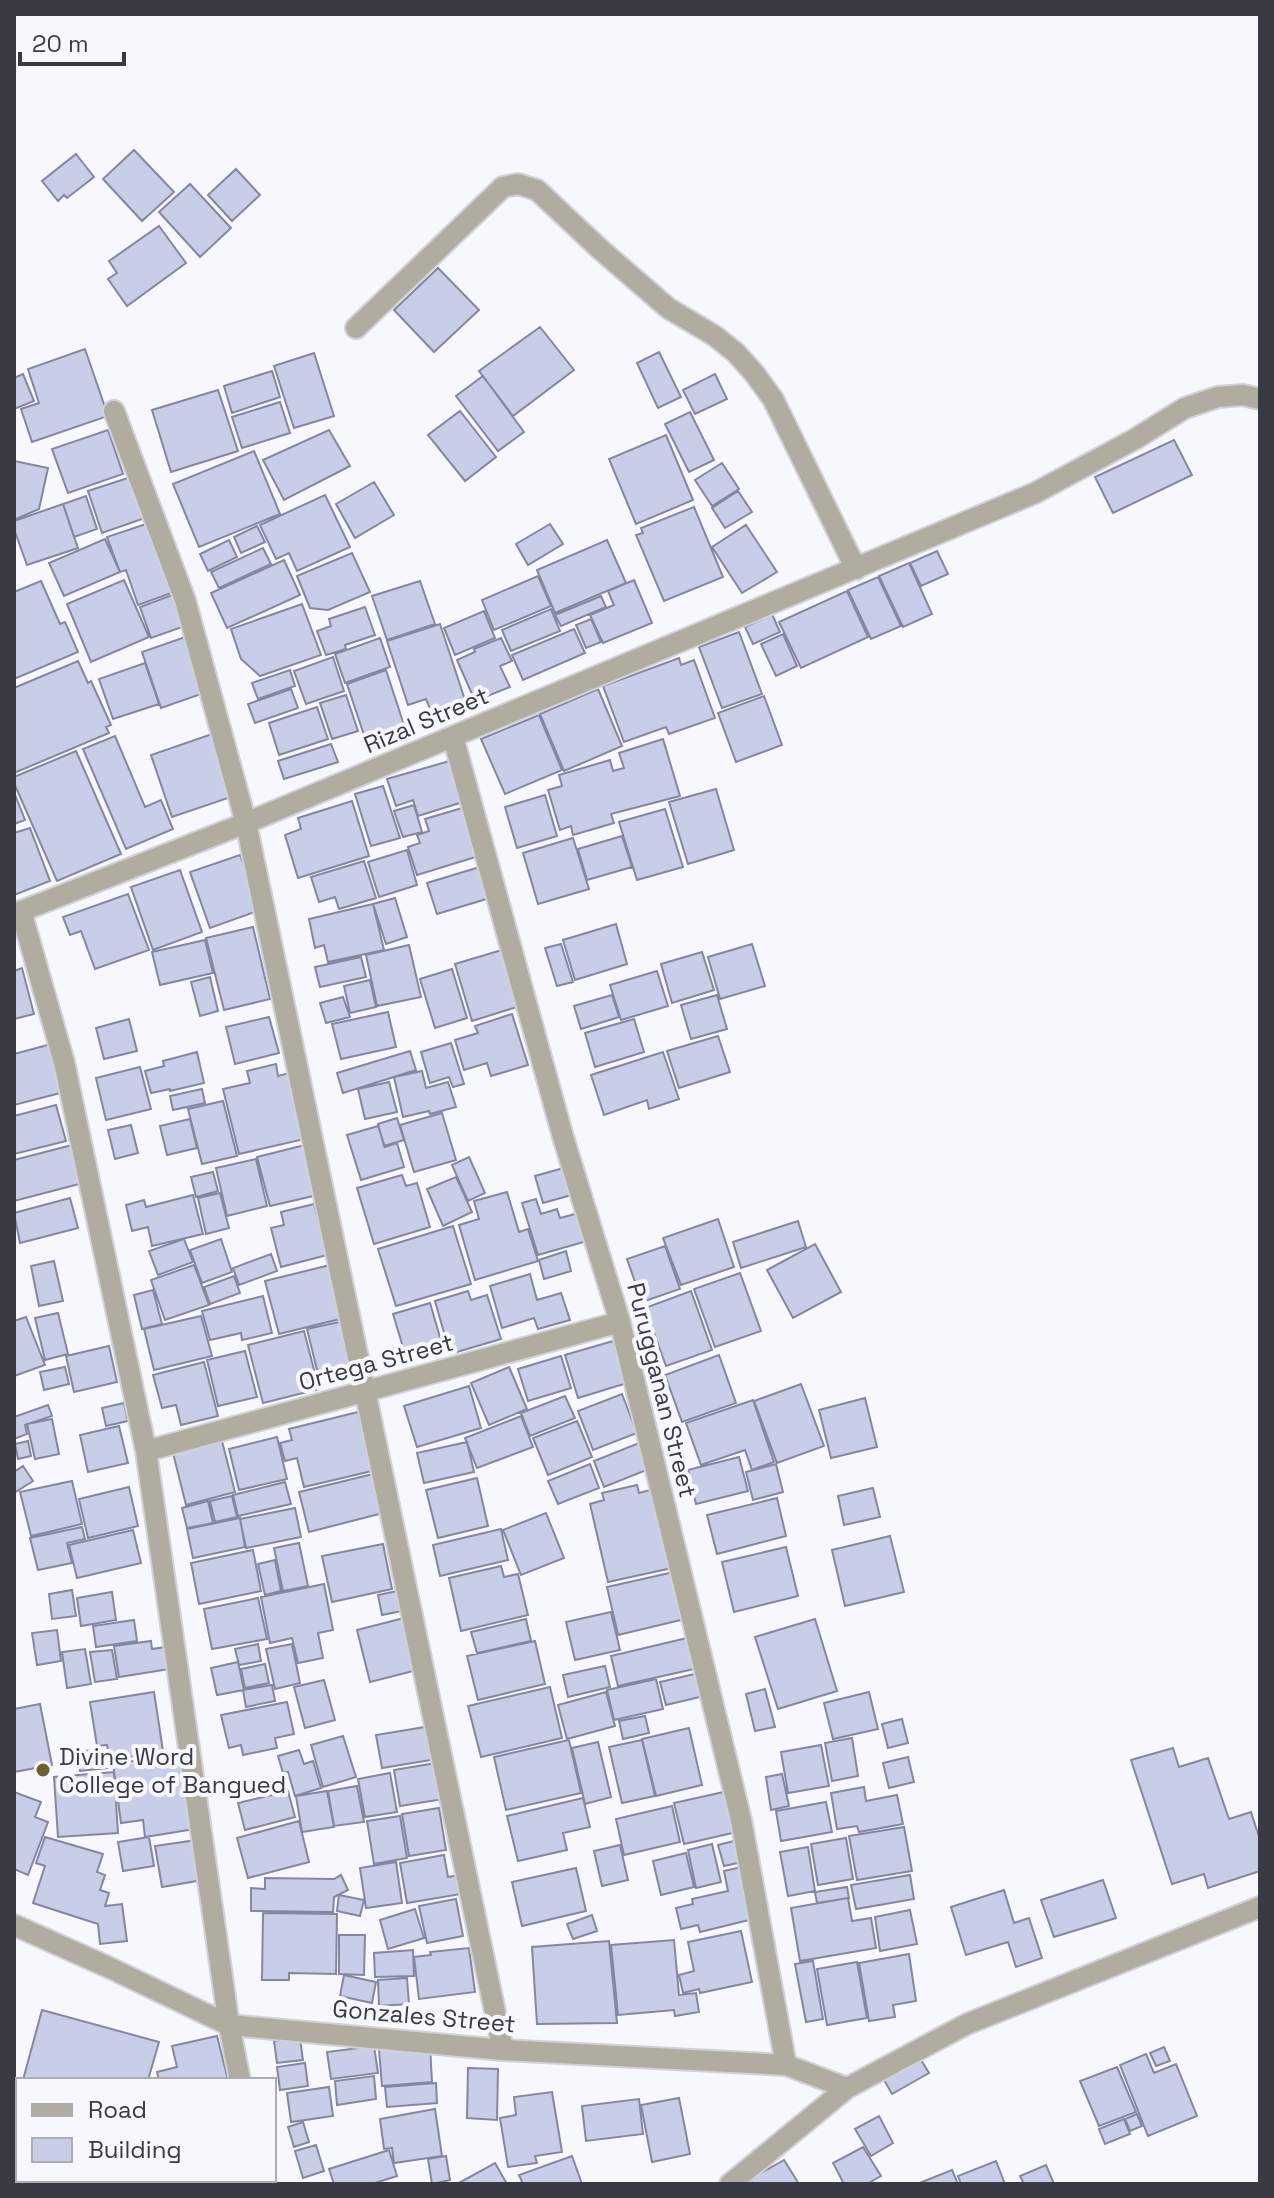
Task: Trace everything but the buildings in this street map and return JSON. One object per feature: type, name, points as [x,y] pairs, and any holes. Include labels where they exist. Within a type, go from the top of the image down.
[{"type":"street","points":[[356,328],[503,187],[518,184],[537,190],[668,308],[715,336],[754,373],[773,399],[856,569]]},
{"type":"street","name":"Rizal Street","points":[[18,912],[246,823],[1035,493],[1185,408],[1218,397],[1243,395],[1260,399]]},
{"type":"street","points":[[114,411],[185,600],[246,823],[503,2050]]},
{"type":"street","name":"Purugganan Street","points":[[453,737],[563,1137],[620,1322],[741,1820],[786,2065]]},
{"type":"street","points":[[18,912],[64,1062],[146,1451],[229,2025],[240,2078]]},
{"type":"street","name":"Ortega Street","points":[[146,1451],[620,1322]]},
{"type":"street","points":[[730,2184],[847,2088],[967,2024],[1260,1907]]},
{"type":"street","name":"Gonzales Street","points":[[14,1925],[229,2025],[503,2050],[786,2065],[847,2088]]},
{"type":"place","name":"Divine Word College of Bangued","points":[[43,1770]]}]
